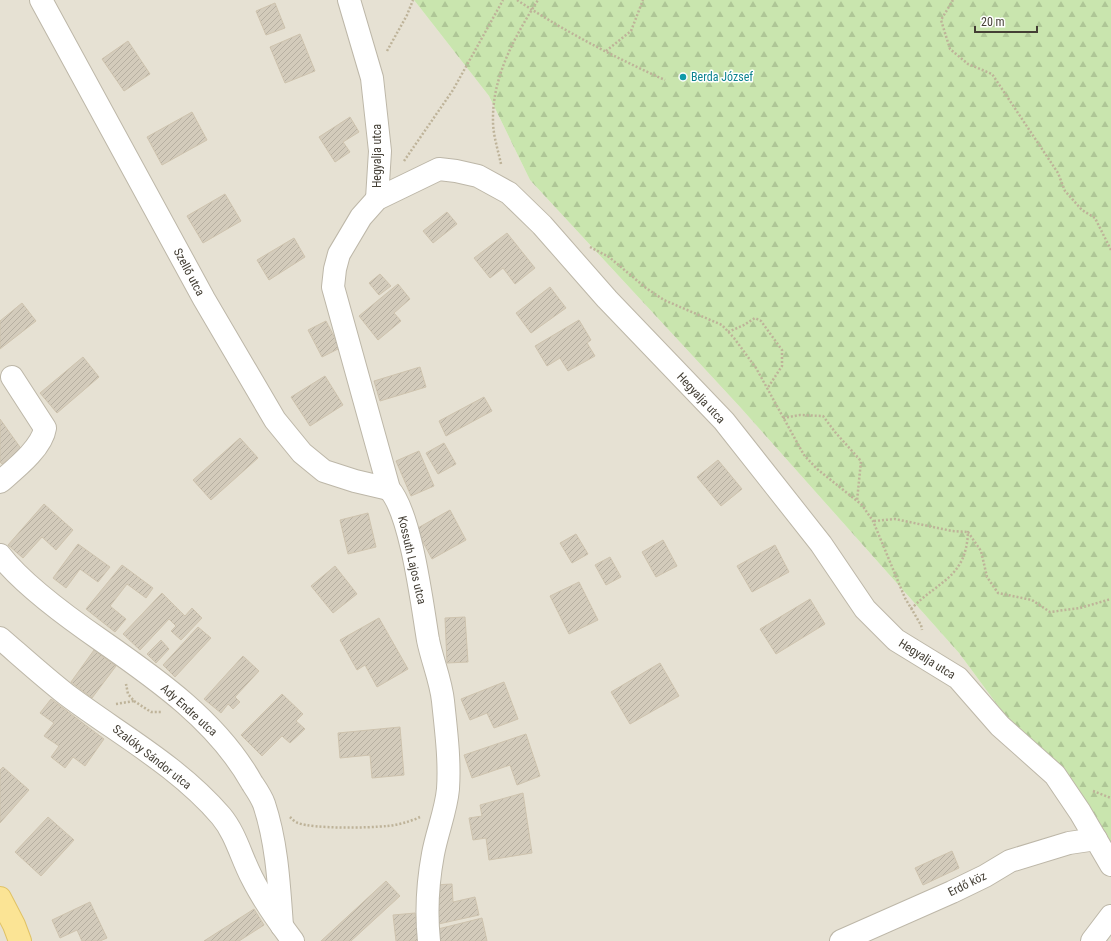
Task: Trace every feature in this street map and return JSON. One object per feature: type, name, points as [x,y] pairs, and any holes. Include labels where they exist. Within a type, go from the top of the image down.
[{"type":"main road","points":[[0,898],[14,925],[20,941]]},
{"type":"street","name":"Hegyalja utca","points":[[349,0],[372,78],[380,151],[377,199],[439,169],[456,170],[478,176],[509,193],[524,206],[607,299],[724,421],[821,544],[865,609],[896,640],[958,678],[1000,726],[1055,775],[1111,865]]},
{"type":"street","name":"Szellő utca","points":[[47,2],[204,299],[275,420],[302,453],[324,470],[355,481],[389,489]]},
{"type":"street","name":"Kossuth Lajos utca","points":[[377,199],[362,217],[339,254],[335,269],[333,287],[389,489],[396,497],[410,539],[429,641],[443,699],[448,758],[448,790],[433,853],[427,929],[429,941]]},
{"type":"street","points":[[0,482],[29,456],[45,434],[45,428],[12,377]]},
{"type":"street","name":"Ady Endre utca","points":[[0,555],[15,572],[81,626],[134,663],[202,719],[226,745],[244,768],[263,802],[273,840],[288,934]]},
{"type":"street","name":"Szalóky Sándor utca","points":[[0,638],[66,694],[166,765],[207,801],[222,818],[234,836],[251,877],[288,934]]},
{"type":"street","name":"Erdő köz","points":[[841,941],[952,892],[985,876],[1010,861],[1069,843],[1096,839]]},
{"type":"street","points":[[1092,941],[1111,916]]},
{"type":"path","points":[[372,78],[407,15],[413,0]]},
{"type":"path","points":[[400,166],[453,90],[503,0]]},
{"type":"path","points":[[517,0],[591,45],[665,80]]},
{"type":"path","points":[[501,165],[493,122],[496,84],[514,39],[538,0]]},
{"type":"path","points":[[606,52],[631,31],[643,0]]},
{"type":"path","points":[[953,0],[941,20],[950,49],[968,64],[992,74],[1058,172],[1065,191],[1082,210],[1095,218],[1111,250]]},
{"type":"path","points":[[588,245],[609,257],[646,288],[664,300],[722,325],[746,354],[804,455],[817,469],[857,501],[874,521],[911,609],[921,625],[922,632]]},
{"type":"path","points":[[728,332],[755,318],[760,320],[782,350],[782,366],[767,389]]},
{"type":"path","points":[[783,418],[800,415],[823,416],[834,432],[861,461],[857,501]]},
{"type":"path","points":[[874,521],[895,519],[952,531],[968,532]]},
{"type":"path","points":[[968,532],[982,551],[987,577],[998,592],[1032,600],[1050,612],[1080,608],[1111,599]]},
{"type":"path","points":[[911,609],[925,595],[948,579],[961,565],[967,548],[968,532]]},
{"type":"path","points":[[97,716],[102,711],[114,704],[134,701],[128,694],[126,679],[134,663]]},
{"type":"path","points":[[263,802],[298,823],[317,826],[387,826],[410,821],[420,817]]},
{"type":"shaded area","points":[[0,0],[414,0],[489,96],[530,180],[740,407],[959,653],[1096,839],[1111,854],[1111,941],[0,941]]},
{"type":"green space","points":[[414,0],[1111,0],[1111,854],[1096,839],[959,653],[740,407],[530,180],[489,96]]},
{"type":"building","points":[[275,3],[285,28],[266,35],[256,11]]},
{"type":"building","points":[[300,34],[315,71],[285,83],[270,47]]},
{"type":"building","points":[[128,41],[150,74],[124,91],[102,59]]},
{"type":"building","points":[[192,112],[207,140],[162,165],[147,137]]},
{"type":"building","points":[[350,117],[359,132],[343,142],[350,152],[335,162],[319,137]]},
{"type":"building","points":[[225,194],[241,221],[203,243],[187,216]]},
{"type":"building","points":[[447,212],[457,224],[433,243],[423,231]]},
{"type":"building","points":[[507,233],[535,268],[515,284],[503,268],[490,278],[474,258]]},
{"type":"building","points":[[294,238],[305,257],[269,280],[257,260]]},
{"type":"building","points":[[380,274],[391,286],[379,295],[369,283]]},
{"type":"building","points":[[398,284],[410,299],[394,313],[401,321],[378,340],[359,316]]},
{"type":"building","points":[[550,287],[566,308],[531,333],[516,313]]},
{"type":"building","points":[[22,303],[36,321],[0,349],[0,321]]},
{"type":"building","points":[[579,320],[591,340],[587,343],[595,356],[568,371],[560,358],[547,366],[535,346]]},
{"type":"building","points":[[326,321],[340,348],[322,357],[308,330]]},
{"type":"building","points":[[83,357],[99,377],[57,413],[40,393]]},
{"type":"building","points":[[420,367],[426,387],[380,401],[374,381]]},
{"type":"building","points":[[325,376],[343,405],[310,426],[291,397]]},
{"type":"building","points":[[484,397],[492,411],[446,436],[439,421]]},
{"type":"building","points":[[0,419],[22,450],[2,464],[0,462]]},
{"type":"building","points":[[240,438],[258,458],[211,500],[193,480]]},
{"type":"building","points":[[444,443],[456,464],[438,474],[426,453]]},
{"type":"building","points":[[419,451],[434,486],[411,496],[396,461]]},
{"type":"building","points":[[718,460],[742,489],[721,506],[697,477]]},
{"type":"building","points":[[44,504],[73,530],[56,550],[42,537],[23,558],[8,545]]},
{"type":"building","points":[[450,510],[466,540],[432,559],[416,529]]},
{"type":"building","points":[[368,513],[376,547],[348,554],[340,520]]},
{"type":"building","points":[[576,534],[588,554],[572,563],[560,543]]},
{"type":"building","points":[[663,540],[677,566],[656,577],[642,552]]},
{"type":"building","points":[[78,544],[110,567],[98,582],[80,569],[66,588],[53,578]]},
{"type":"building","points":[[775,545],[789,572],[752,592],[737,566]]},
{"type":"building","points":[[610,557],[621,577],[606,585],[595,565]]},
{"type":"building","points":[[122,565],[153,588],[146,598],[127,584],[110,606],[126,619],[115,632],[86,609]]},
{"type":"building","points":[[335,566],[357,594],[333,613],[311,586]]},
{"type":"building","points":[[579,582],[598,620],[569,634],[550,596]]},
{"type":"building","points":[[162,593],[185,616],[192,608],[202,618],[181,640],[171,631],[176,626],[169,619],[140,650],[123,634]]},
{"type":"building","points":[[810,599],[825,624],[776,654],[760,629]]},
{"type":"building","points":[[465,617],[468,662],[447,663],[445,618]]},
{"type":"building","points":[[379,618],[408,669],[377,687],[365,665],[357,670],[340,640]]},
{"type":"building","points":[[198,627],[211,638],[175,677],[163,665]]},
{"type":"building","points":[[161,640],[169,649],[156,663],[147,654]]},
{"type":"building","points":[[94,650],[116,666],[92,698],[71,682]]},
{"type":"building","points":[[243,656],[259,671],[235,697],[240,702],[233,709],[228,704],[221,713],[204,699]]},
{"type":"building","points":[[660,663],[679,696],[630,724],[611,692]]},
{"type":"building","points":[[504,682],[518,719],[494,728],[487,713],[470,720],[461,699]]},
{"type":"building","points":[[282,694],[303,714],[296,721],[305,729],[290,743],[282,736],[262,756],[241,735]]},
{"type":"building","points":[[51,699],[104,739],[85,766],[73,757],[65,768],[51,757],[59,746],[44,736],[54,723],[40,713]]},
{"type":"building","points":[[400,727],[404,775],[372,778],[370,755],[340,758],[338,733]]},
{"type":"building","points":[[526,734],[540,776],[517,785],[510,765],[472,778],[464,755]]},
{"type":"building","points":[[3,767],[29,790],[0,823],[0,770]]},
{"type":"building","points":[[523,793],[532,853],[489,860],[486,838],[473,840],[469,818],[482,816],[480,805]]},
{"type":"building","points":[[48,817],[74,840],[41,876],[15,852]]},
{"type":"building","points":[[952,851],[959,868],[923,885],[915,868]]},
{"type":"building","points":[[386,881],[400,896],[351,941],[321,941]]},
{"type":"building","points":[[452,884],[453,902],[475,897],[479,915],[434,925],[433,885]]},
{"type":"building","points":[[90,902],[107,938],[100,941],[82,941],[77,930],[60,938],[52,920]]},
{"type":"building","points":[[254,909],[264,925],[239,941],[204,941]]},
{"type":"building","points":[[415,913],[419,941],[396,941],[393,915]]},
{"type":"building","points":[[482,918],[487,941],[441,941],[438,929]]},
{"type":"place","name":"Berda József","points":[[683,77]]}]
